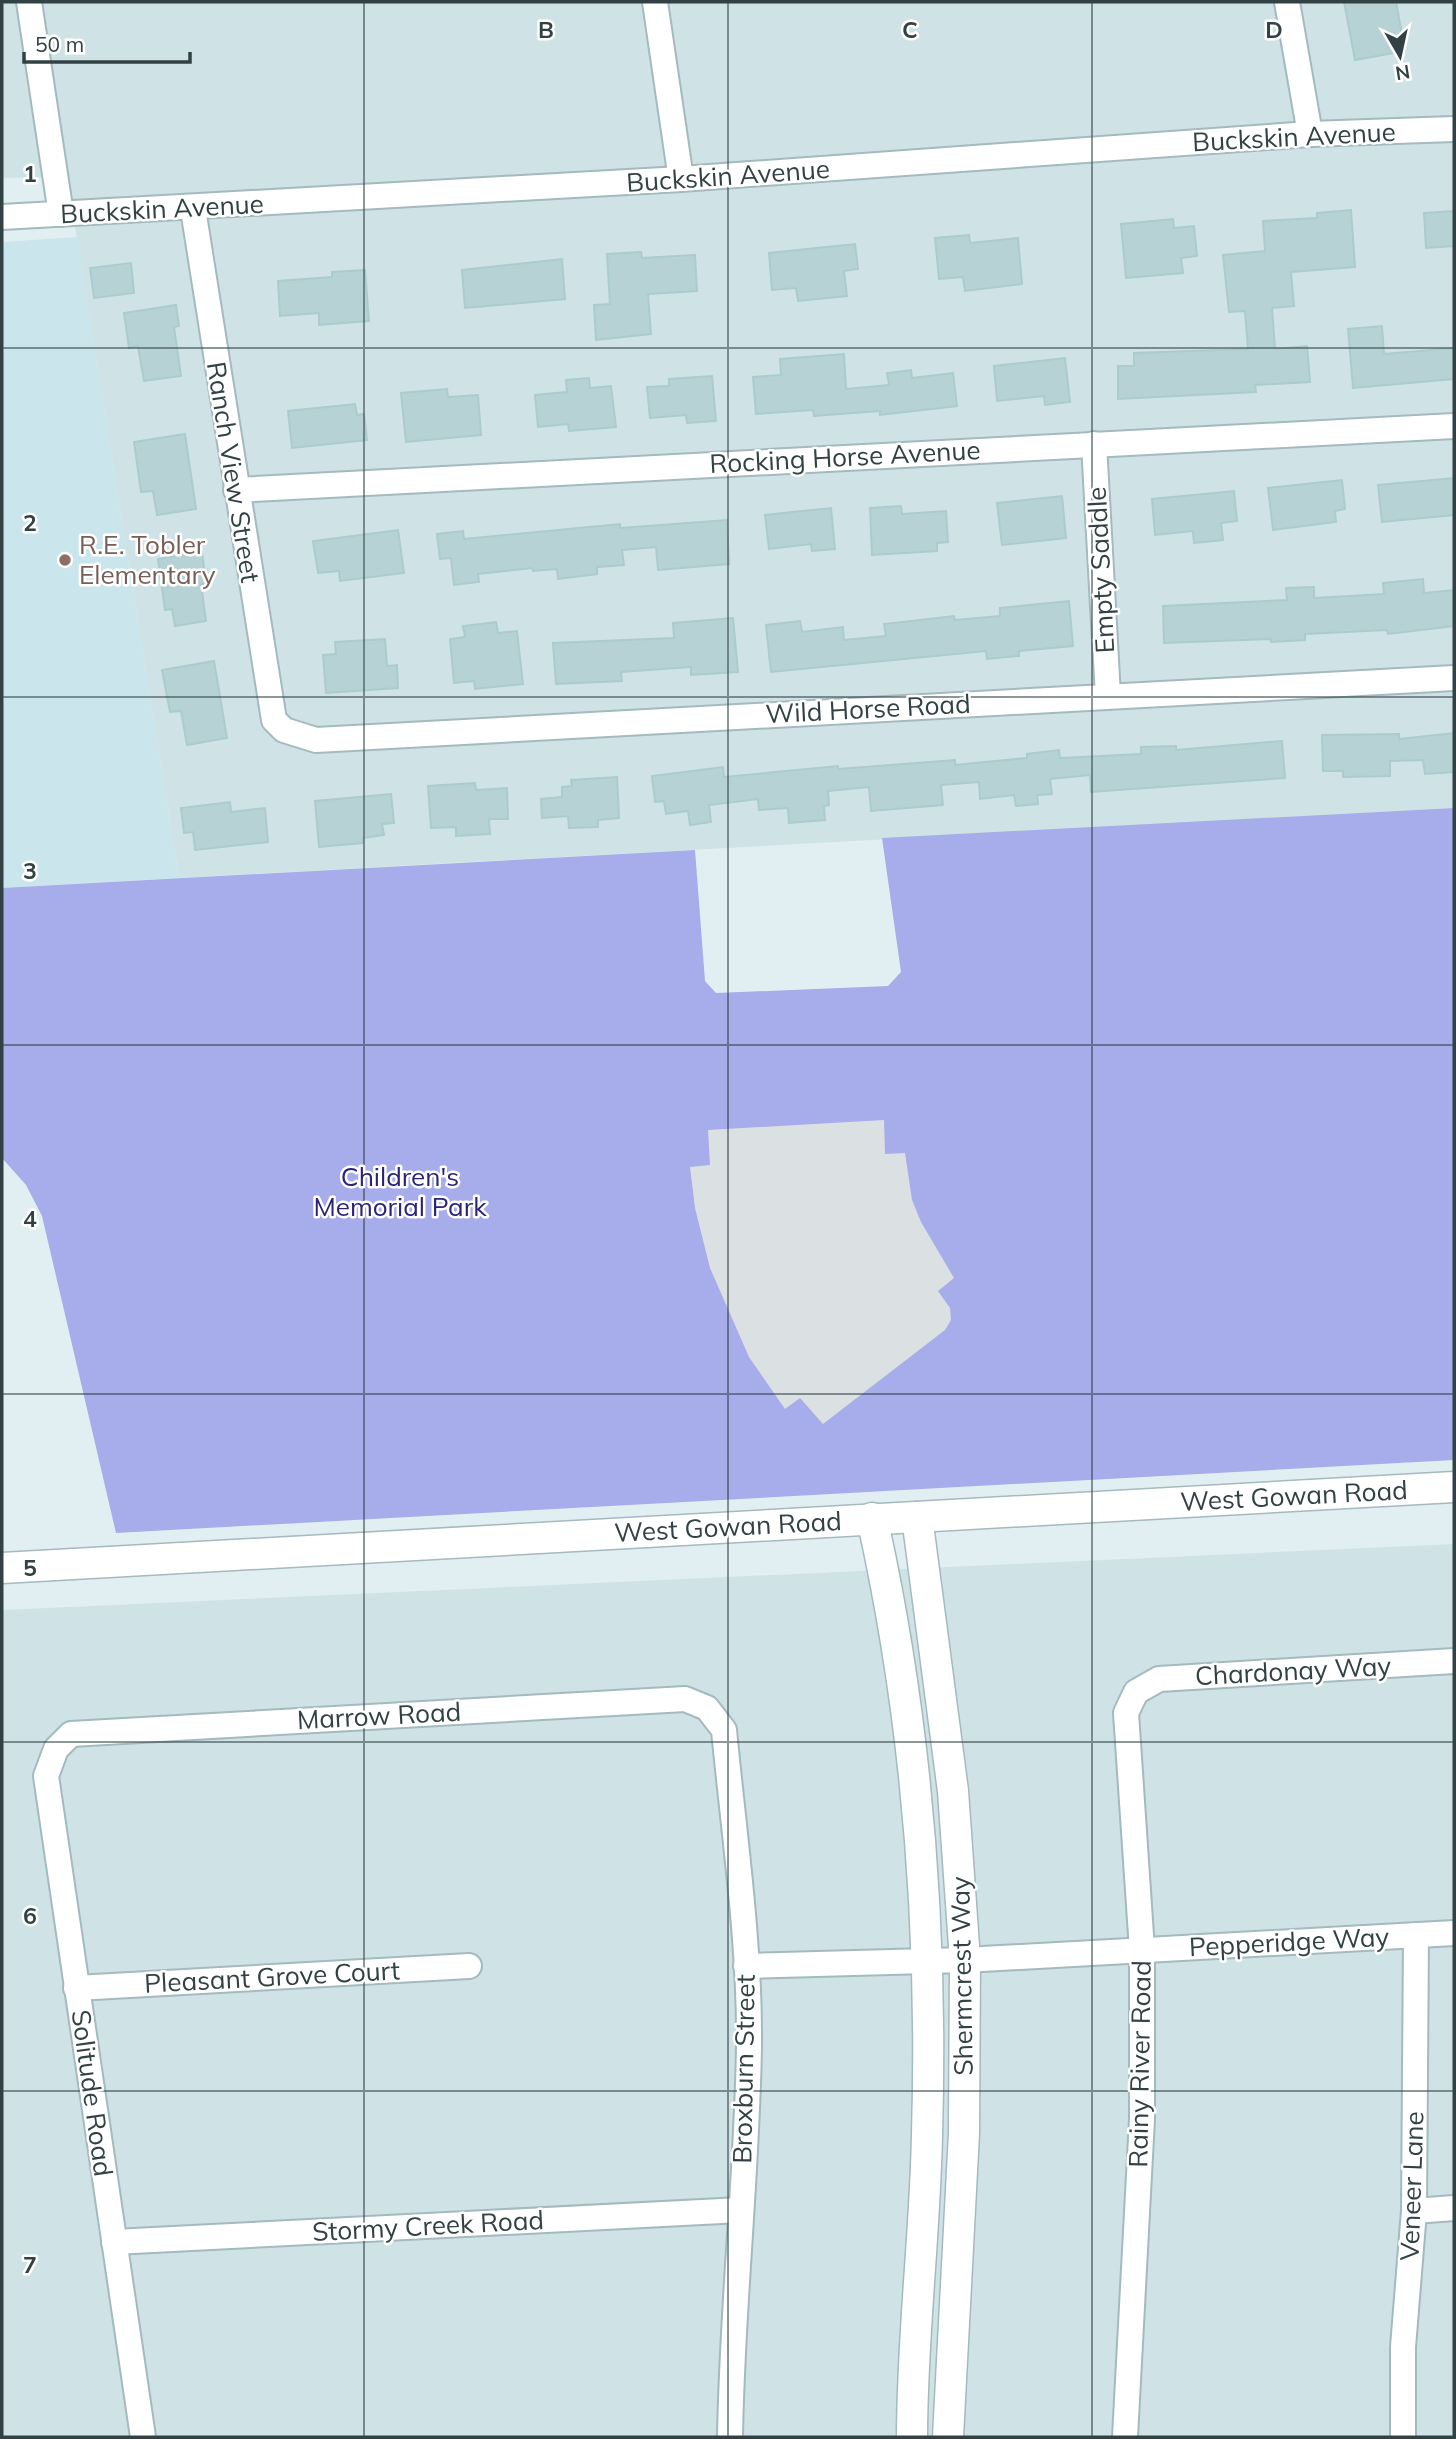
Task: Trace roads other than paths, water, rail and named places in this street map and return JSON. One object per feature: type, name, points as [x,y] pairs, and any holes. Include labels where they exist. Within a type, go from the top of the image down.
[{"type":"street","points":[[29,2],[61,214]]},
{"type":"street","points":[[655,2],[681,179]]},
{"type":"street","points":[[1287,2],[1310,134]]},
{"type":"street","name":"Buckskin Avenue","points":[[2,217],[193,209],[681,179],[1310,134],[1454,129]]},
{"type":"street","name":"Ranch View Street","points":[[193,209],[274,720],[284,730]]},
{"type":"street","name":"Rocking Horse Avenue","points":[[236,491],[1454,426]]},
{"type":"street","name":"Empty Saddle","points":[[1094,444],[1108,696]]},
{"type":"street","name":"Wild Horse Road","points":[[284,730],[316,740],[1454,678]]},
{"type":"street","name":"West Gowan Road","points":[[2,1568],[1454,1487]]},
{"type":"street","name":"Shermcrest Way","points":[[917,1517],[959,1846],[965,1961],[964,2133],[948,2437]]},
{"type":"street","name":"Shermcrest Way","points":[[872,1518],[906,1720],[921,1847],[927,1961],[928,2138],[914,2335],[912,2437]]},
{"type":"street","name":"Chardonay Way","points":[[1136,1692],[1159,1679],[1454,1661]]},
{"type":"street","name":"Rainy River Road","points":[[1125,2437],[1142,2119],[1142,1950],[1126,1713],[1136,1692]]},
{"type":"street","name":"Marrow Road","points":[[56,1749],[71,1734],[685,1699],[707,1708]]},
{"type":"street","name":"Broxburn Street","points":[[707,1708],[724,1730],[746,1966],[749,2045],[732,2348],[730,2437]]},
{"type":"street","name":"Solitude Road","points":[[56,1749],[46,1776],[143,2437]]},
{"type":"street","name":"Pepperidge Way","points":[[746,1966],[965,1961],[1454,1933]]},
{"type":"street","name":"Veneer Lane","points":[[1403,2437],[1403,2347],[1414,2211],[1416,1935]]},
{"type":"street","name":"Pleasant Grove Court","points":[[76,1988],[469,1966]]},
{"type":"street","points":[[1414,2211],[1454,2208]]},
{"type":"street","name":"Stormy Creek Road","points":[[114,2242],[741,2210]]},
{"type":"place","name":"R.E. Tobler Elementary","points":[[65,560]]},
{"type":"park label","name":"Children's Memorial Park","points":[[400,1192]]}]
